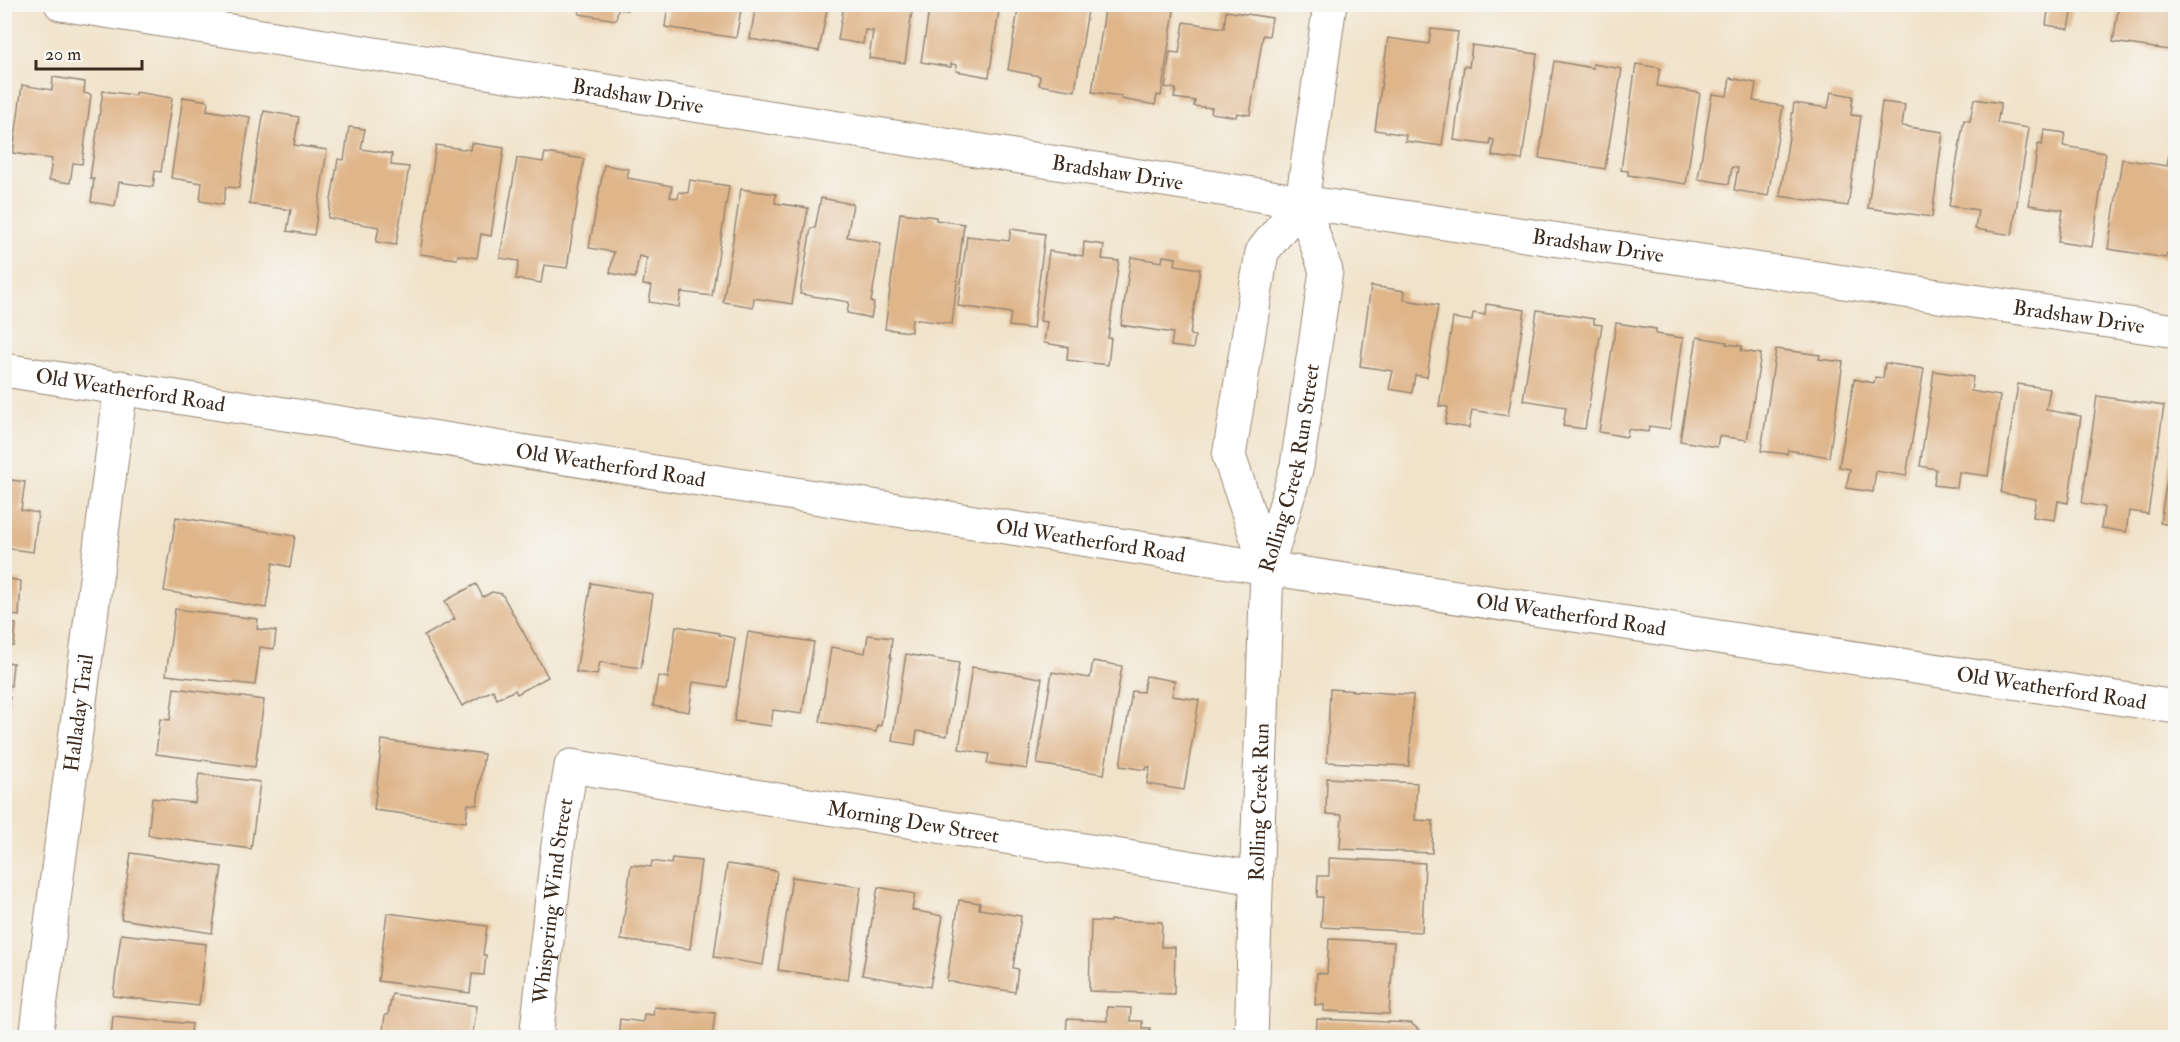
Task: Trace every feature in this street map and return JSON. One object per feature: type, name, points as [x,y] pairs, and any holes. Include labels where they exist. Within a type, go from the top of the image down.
[{"type":"street","name":"Rolling Creek Run Street","points":[[1267,568],[1297,466],[1326,271],[1302,202],[1330,4]]},
{"type":"street","name":"Bradshaw Drive","points":[[63,5],[1302,202],[2175,331]]},
{"type":"street","name":"Rolling Creek Run Street","points":[[1267,568],[1229,456],[1262,252],[1302,202]]},
{"type":"street","name":"Old Weatherford Road","points":[[4,370],[1267,568],[2175,706]]},
{"type":"street","name":"Halladay Trail","points":[[36,1038],[120,387]]},
{"type":"street","name":"Rolling Creek Run","points":[[1251,1038],[1267,568]]},
{"type":"street","name":"Morning Dew Street","points":[[571,766],[1255,878]]},
{"type":"street","name":"Whispering Wind Street","points":[[536,1038],[558,845],[571,766]]},
{"type":"building","points":[[581,4],[628,4],[627,10],[618,8],[616,20],[579,14]]},
{"type":"building","points":[[668,4],[742,4],[736,38],[665,27]]},
{"type":"building","points":[[756,4],[828,4],[819,51],[750,39]]},
{"type":"building","points":[[844,4],[913,4],[905,63],[869,58],[873,31],[865,30],[863,44],[838,40]]},
{"type":"building","points":[[930,4],[1000,4],[989,77],[956,71],[957,65],[951,64],[951,67],[921,62]]},
{"type":"building","points":[[1019,4],[1089,4],[1075,91],[1039,85],[1040,76],[1008,70]]},
{"type":"building","points":[[1106,4],[1175,4],[1161,96],[1157,95],[1155,105],[1121,99],[1121,96],[1092,92]]},
{"type":"building","points":[[2049,4],[2087,4],[2086,11],[2073,8],[2069,29],[2046,25]]},
{"type":"building","points":[[2119,4],[2176,4],[2176,51],[2113,42]]},
{"type":"building","points":[[1226,11],[1272,18],[1269,36],[1263,35],[1250,115],[1237,113],[1236,117],[1211,113],[1212,108],[1194,106],[1195,101],[1174,98],[1176,89],[1165,87],[1170,52],[1179,53],[1184,22],[1224,28]]},
{"type":"building","points":[[1431,29],[1458,32],[1442,146],[1405,141],[1406,135],[1375,130],[1388,38],[1429,44]]},
{"type":"building","points":[[1472,45],[1537,54],[1522,160],[1492,156],[1494,140],[1490,139],[1490,145],[1454,140],[1464,66],[1469,67]]},
{"type":"building","points":[[1554,61],[1593,68],[1593,64],[1622,69],[1605,169],[1539,158]]},
{"type":"building","points":[[1636,64],[1660,68],[1657,86],[1700,93],[1686,184],[1628,175],[1628,171],[1621,170]]},
{"type":"building","points":[[53,77],[85,82],[84,93],[91,95],[82,164],[73,163],[70,183],[49,180],[52,159],[13,153],[22,85],[52,90]]},
{"type":"building","points":[[1730,78],[1756,83],[1753,101],[1783,106],[1768,196],[1734,190],[1738,168],[1732,167],[1729,184],[1698,179],[1712,94],[1727,96]]},
{"type":"building","points":[[103,91],[135,95],[136,92],[172,98],[161,172],[155,171],[153,187],[119,182],[115,206],[91,202],[94,179],[90,178]]},
{"type":"building","points":[[1831,92],[1853,96],[1851,115],[1861,116],[1848,206],[1780,196],[1794,103],[1828,108]]},
{"type":"building","points":[[183,97],[208,101],[207,110],[250,117],[239,188],[226,187],[223,205],[200,201],[202,183],[171,178]]},
{"type":"building","points":[[1974,99],[2001,103],[1997,123],[2029,128],[2012,235],[1975,229],[1978,210],[1949,206],[1964,120],[1970,121]]},
{"type":"building","points":[[1882,102],[1905,105],[1902,126],[1943,132],[1932,217],[1868,208]]},
{"type":"building","points":[[264,111],[299,117],[294,145],[327,150],[314,235],[287,231],[291,210],[249,204]]},
{"type":"building","points":[[349,127],[365,129],[361,149],[392,154],[391,165],[409,167],[396,245],[376,242],[379,227],[328,218],[338,159],[344,160]]},
{"type":"building","points":[[2044,130],[2065,133],[2063,146],[2106,153],[2092,247],[2058,242],[2063,210],[2029,205],[2038,144],[2042,145]]},
{"type":"building","points":[[471,143],[504,148],[491,236],[481,234],[477,258],[458,255],[457,259],[420,254],[436,145],[470,150]]},
{"type":"building","points":[[2170,146],[2176,147],[2175,256],[2167,254],[2166,258],[2108,249],[2122,159],[2167,166]]},
{"type":"building","points":[[545,153],[584,159],[567,268],[544,265],[541,283],[516,279],[519,261],[500,258],[517,158],[543,162]]},
{"type":"building","points":[[604,165],[629,169],[627,178],[672,186],[670,197],[678,198],[679,192],[688,193],[690,180],[729,186],[712,296],[681,292],[679,307],[649,302],[652,286],[643,285],[647,258],[639,256],[635,278],[610,273],[614,252],[589,248]]},
{"type":"building","points":[[741,189],[776,194],[775,203],[808,208],[792,304],[754,298],[753,307],[723,302]]},
{"type":"building","points":[[821,198],[853,204],[847,237],[881,243],[871,302],[874,303],[871,318],[847,313],[849,302],[800,294],[811,228],[815,228]]},
{"type":"building","points":[[900,213],[936,217],[936,220],[964,224],[952,324],[912,319],[911,332],[885,329]]},
{"type":"building","points":[[1011,229],[1045,234],[1033,329],[1009,326],[1011,313],[958,306],[967,236],[1009,241]]},
{"type":"building","points":[[1084,242],[1104,245],[1102,259],[1119,261],[1108,338],[1111,338],[1108,365],[1067,360],[1068,347],[1044,343],[1047,322],[1040,321],[1049,251],[1083,256]]},
{"type":"building","points":[[1163,256],[1176,258],[1175,265],[1200,269],[1190,335],[1195,336],[1193,349],[1171,346],[1173,333],[1121,325],[1131,257],[1162,262]]},
{"type":"building","points":[[1371,286],[1405,291],[1404,300],[1438,305],[1427,377],[1415,375],[1412,393],[1389,389],[1393,371],[1360,366]]},
{"type":"building","points":[[1486,304],[1525,310],[1508,416],[1472,410],[1469,428],[1445,424],[1448,407],[1439,406],[1453,318],[1472,321],[1473,313],[1485,315]]},
{"type":"building","points":[[1537,310],[1594,319],[1594,324],[1602,325],[1585,429],[1563,426],[1566,407],[1523,400]]},
{"type":"building","points":[[1616,323],[1656,329],[1656,334],[1683,338],[1670,429],[1649,426],[1648,432],[1628,429],[1627,437],[1599,432]]},
{"type":"building","points":[[1697,337],[1727,342],[1726,344],[1742,346],[1741,351],[1761,354],[1747,440],[1719,436],[1717,447],[1680,441]]},
{"type":"building","points":[[1776,349],[1820,355],[1819,359],[1843,362],[1829,457],[1788,450],[1787,454],[1761,451]]},
{"type":"building","points":[[1885,363],[1924,369],[1906,476],[1876,471],[1873,492],[1846,488],[1850,469],[1839,467],[1854,379],[1874,383],[1875,377],[1883,378]]},
{"type":"building","points":[[1934,371],[1973,377],[1971,391],[2000,396],[1988,476],[1959,472],[1957,488],[1934,485],[1936,469],[1920,466]]},
{"type":"building","points":[[2018,384],[2050,389],[2046,410],[2081,416],[2068,503],[2058,501],[2055,520],[2033,517],[2036,499],[2001,493]]},
{"type":"building","points":[[2097,396],[2164,406],[2148,514],[2129,511],[2126,532],[2101,528],[2104,507],[2082,503]]},
{"type":"building","points":[[2174,435],[2176,435],[2176,526],[2160,523]]},
{"type":"building","points":[[4,479],[25,482],[21,510],[38,513],[33,552],[4,548]]},
{"type":"building","points":[[176,517],[295,536],[290,567],[273,563],[266,608],[164,591]]},
{"type":"building","points":[[4,578],[21,581],[19,616],[4,614]]},
{"type":"building","points":[[591,583],[653,594],[641,668],[600,662],[597,675],[576,672]]},
{"type":"building","points":[[476,584],[483,597],[492,592],[502,594],[548,677],[517,694],[515,690],[497,699],[493,690],[462,706],[424,636],[455,619],[445,601]]},
{"type":"building","points":[[175,609],[258,619],[257,629],[276,631],[274,649],[260,647],[255,685],[166,675]]},
{"type":"building","points":[[4,623],[16,624],[14,646],[4,645]]},
{"type":"building","points":[[676,626],[735,638],[727,687],[693,682],[689,712],[653,706],[658,676],[668,678]]},
{"type":"building","points":[[748,632],[814,642],[802,714],[773,710],[771,726],[734,721]]},
{"type":"building","points":[[868,635],[892,638],[881,726],[877,725],[876,732],[820,722],[831,647],[865,653]]},
{"type":"building","points":[[906,654],[959,663],[947,736],[917,731],[915,745],[892,741]]},
{"type":"building","points":[[1093,661],[1122,666],[1104,774],[1037,764],[1052,672],[1090,678]]},
{"type":"building","points":[[4,662],[13,663],[11,686],[4,685]]},
{"type":"building","points":[[972,667],[1042,678],[1027,769],[987,763],[989,754],[959,749]]},
{"type":"building","points":[[1146,676],[1175,681],[1172,696],[1199,700],[1184,790],[1147,784],[1150,767],[1146,770],[1120,766],[1132,691],[1143,692]]},
{"type":"building","points":[[174,688],[264,700],[255,767],[156,754],[160,719],[170,720]]},
{"type":"building","points":[[1330,689],[1413,695],[1409,766],[1327,762]]},
{"type":"building","points":[[4,697],[10,697],[6,721],[4,721]]},
{"type":"building","points":[[382,740],[484,754],[477,805],[468,804],[466,822],[374,810]]},
{"type":"building","points":[[199,774],[260,782],[251,849],[148,835],[152,798],[195,803]]},
{"type":"building","points":[[1327,778],[1417,783],[1415,820],[1433,821],[1432,853],[1340,849],[1342,815],[1326,814]]},
{"type":"building","points":[[131,853],[222,867],[212,933],[121,919]]},
{"type":"building","points":[[672,858],[701,861],[690,949],[621,940],[631,865],[651,867],[652,861],[671,864]]},
{"type":"building","points":[[1329,858],[1425,863],[1422,932],[1321,927],[1323,897],[1317,897],[1318,876],[1329,876]]},
{"type":"building","points":[[727,864],[777,871],[763,965],[714,957]]},
{"type":"building","points":[[792,877],[861,887],[848,980],[778,970]]},
{"type":"building","points":[[878,887],[915,894],[912,910],[943,916],[930,987],[862,975]]},
{"type":"building","points":[[959,900],[980,903],[979,909],[1021,916],[1013,968],[1018,969],[1015,992],[947,981]]},
{"type":"building","points":[[387,913],[487,926],[483,955],[486,955],[484,975],[472,974],[470,993],[378,981]]},
{"type":"building","points":[[1110,920],[1162,922],[1161,947],[1175,947],[1174,994],[1089,991],[1091,921],[1110,922]]},
{"type":"building","points":[[121,934],[206,944],[199,1006],[113,996]]},
{"type":"building","points":[[1329,939],[1394,942],[1389,1014],[1324,1011],[1324,1005],[1315,1005],[1317,973],[1327,974]]},
{"type":"building","points":[[392,994],[477,1006],[472,1038],[382,1038],[385,1015],[388,1015]]},
{"type":"building","points":[[654,1007],[715,1013],[712,1038],[618,1038],[620,1019],[643,1022],[644,1014],[653,1015]]},
{"type":"building","points":[[1107,1007],[1131,1008],[1130,1021],[1142,1021],[1142,1028],[1150,1028],[1150,1038],[1066,1038],[1067,1019],[1107,1021]]},
{"type":"building","points":[[113,1016],[192,1024],[190,1038],[111,1038]]},
{"type":"building","points":[[1317,1019],[1411,1023],[1420,1031],[1419,1038],[1316,1038]]}]
